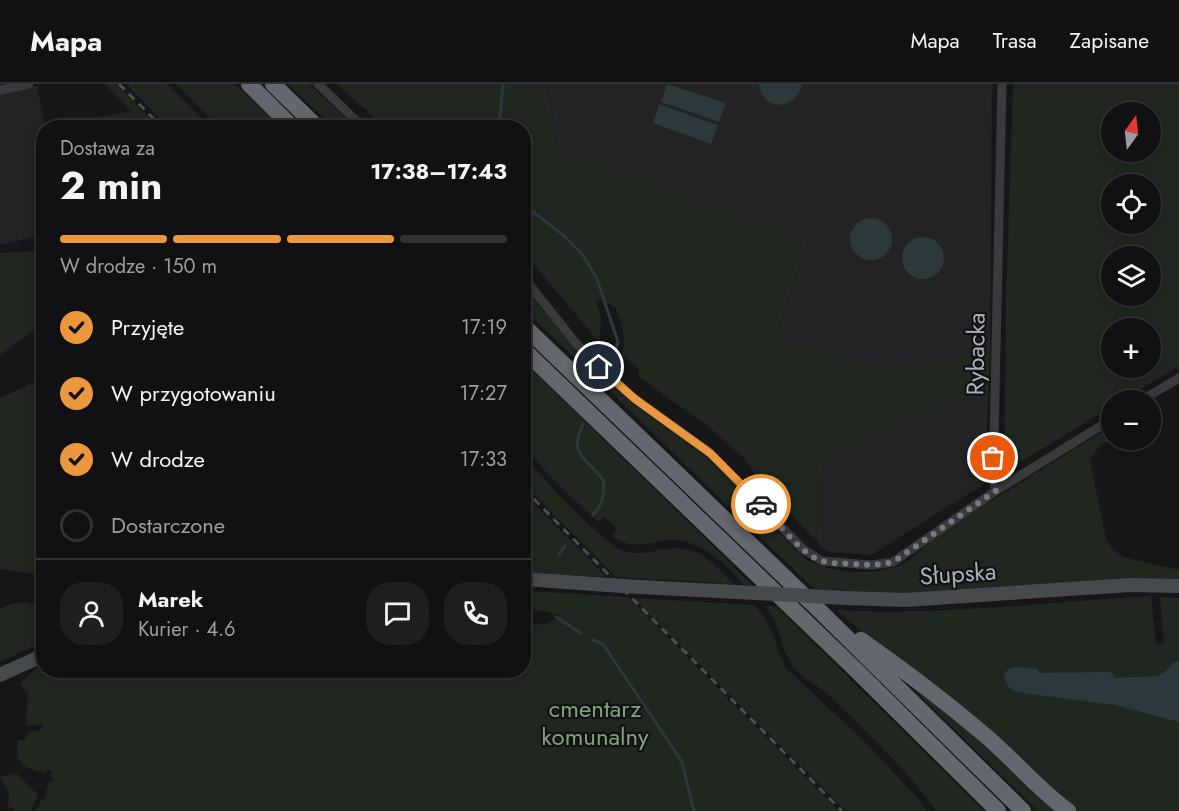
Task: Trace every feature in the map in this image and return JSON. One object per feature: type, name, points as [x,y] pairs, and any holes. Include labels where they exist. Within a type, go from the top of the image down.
[{"type":"highway","points":[[249,84],[285,120]]},
{"type":"highway","points":[[273,84],[310,120]]},
{"type":"highway","points":[[531,333],[1023,811]]},
{"type":"highway","points":[[531,357],[998,811]]},
{"type":"highway","points":[[820,612],[891,661],[970,723],[1068,811]]},
{"type":"main road","name":"Słupska","points":[[531,580],[905,600],[1130,585],[1179,586]]},
{"type":"main road","points":[[0,675],[36,659]]},
{"type":"street","points":[[0,90],[29,84]]},
{"type":"street","points":[[318,84],[356,120]]},
{"type":"street","name":"Rybacka","points":[[997,490],[993,481],[1002,84]]},
{"type":"street","points":[[531,287],[575,342],[599,367],[635,399],[710,453],[799,545],[815,558],[830,562],[860,565],[893,562],[997,490],[1101,426]]},
{"type":"street","points":[[1159,390],[1179,378]]},
{"type":"shaded area","points":[[546,84],[992,84],[990,348],[888,368],[776,336],[810,238],[557,143]]},
{"type":"shaded area","points":[[667,84],[726,103],[719,122],[661,102]]},
{"type":"shaded area","points":[[759,84],[802,84],[799,93],[793,99],[780,105],[767,100]]},
{"type":"shaded area","points":[[37,86],[44,120],[36,120],[36,237],[0,245],[0,94]]},
{"type":"shaded area","points":[[659,104],[718,125],[711,144],[653,123]]},
{"type":"shaded area","points":[[131,111],[140,120],[85,120]]},
{"type":"shaded area","points":[[871,218],[879,219],[886,224],[891,231],[891,247],[886,254],[879,259],[871,260],[863,259],[856,254],[851,247],[850,239],[851,231],[856,224],[863,219]]},
{"type":"shaded area","points":[[923,237],[931,238],[938,243],[943,250],[943,266],[938,273],[931,278],[923,279],[915,278],[908,273],[903,266],[902,258],[903,250],[908,243],[915,238]]},
{"type":"shaded area","points":[[984,392],[981,486],[871,555],[824,550],[823,464]]},
{"type":"shaded area","points":[[1179,661],[1179,722],[1115,705],[1016,692],[1006,683],[1004,676],[1008,670],[1019,667],[1038,669],[1039,673],[1109,672],[1113,674],[1113,678],[1158,676],[1173,663]]},
{"type":"green space","points":[[105,84],[116,84],[152,120],[140,120]]},
{"type":"green space","points":[[126,84],[167,84],[203,120],[161,120]]},
{"type":"green space","points":[[176,84],[235,84],[274,120],[212,120]]},
{"type":"green space","points":[[288,84],[309,84],[348,120],[326,120]]},
{"type":"green space","points":[[337,84],[546,84],[557,143],[810,238],[776,336],[888,368],[990,348],[985,484],[981,486],[983,393],[823,464],[824,550],[818,544],[818,539],[814,539],[759,479],[745,459],[709,427],[639,377],[639,369],[622,355],[624,337],[616,308],[601,300],[596,301],[601,317],[600,340],[531,261],[531,120],[376,120]]},
{"type":"green space","points":[[1013,84],[1179,84],[1179,366],[1161,377],[1161,318],[1101,318],[1101,378],[1159,378],[1139,390],[1101,390],[1101,413],[1004,472],[1006,304]]},
{"type":"green space","points":[[36,251],[36,328],[0,355],[0,253]]},
{"type":"green space","points":[[531,295],[583,358],[632,403],[705,456],[805,559],[814,563],[836,570],[860,572],[900,566],[941,533],[1101,432],[1101,446],[1090,460],[1106,539],[1112,548],[1123,557],[1179,570],[1179,580],[932,593],[814,589],[531,317]]},
{"type":"green space","points":[[531,369],[753,585],[744,585],[716,557],[691,543],[672,540],[640,545],[623,542],[613,537],[616,528],[604,517],[598,522],[537,462],[531,453]]},
{"type":"green space","points":[[36,382],[36,574],[0,569],[0,397]]},
{"type":"green space","points":[[531,463],[572,508],[614,546],[632,553],[672,548],[693,551],[709,560],[734,584],[616,577],[531,492]]},
{"type":"green space","points":[[531,501],[607,577],[531,573]]},
{"type":"green space","name":"cmentarz komunalny","points":[[531,591],[628,597],[839,811],[36,811],[42,799],[44,800],[49,782],[53,782],[52,771],[48,769],[46,774],[21,765],[17,757],[18,740],[24,740],[29,732],[41,730],[43,724],[28,726],[26,724],[28,691],[22,687],[21,682],[36,668],[36,678],[531,678],[531,623],[543,624],[560,615],[532,609],[531,612]]},
{"type":"green space","points":[[1151,596],[1156,645],[1164,644],[1160,597],[1179,598],[1179,811],[1077,811],[1073,809],[836,610],[954,610]]},
{"type":"green space","points":[[633,598],[754,605],[766,620],[786,668],[862,739],[915,795],[927,811],[846,811]]},
{"type":"green space","points":[[26,602],[36,604],[36,645],[0,662],[0,609],[11,604]]},
{"type":"green space","points":[[766,606],[776,606],[984,811],[936,811],[872,737],[830,696],[805,678],[791,664],[775,622]]},
{"type":"green space","points":[[902,678],[957,719],[1059,811],[1038,811]]},
{"type":"green space","points":[[16,773],[38,795],[31,811],[14,811],[8,807],[9,793],[0,777]]},
{"type":"waterway","points":[[500,120],[503,84]]},
{"type":"waterway","points":[[531,210],[563,235],[583,255],[597,279],[618,342],[610,364]]},
{"type":"waterway","points":[[583,424],[577,443],[578,450],[603,480],[602,499],[593,515]]},
{"type":"waterway","points":[[559,554],[565,546]]},
{"type":"waterway","points":[[556,617],[581,633]]},
{"type":"waterway","points":[[593,640],[603,644],[682,762],[694,811]]},
{"type":"railway","points":[[119,84],[155,120]]},
{"type":"railway","points":[[531,496],[842,811]]},
{"type":"way so far","points":[[761,504],[808,554],[815,558],[822,561],[860,565],[884,564],[893,562],[997,490],[993,481],[993,458]]},
{"type":"route","points":[[599,367],[635,399],[696,441],[761,504]]}]
